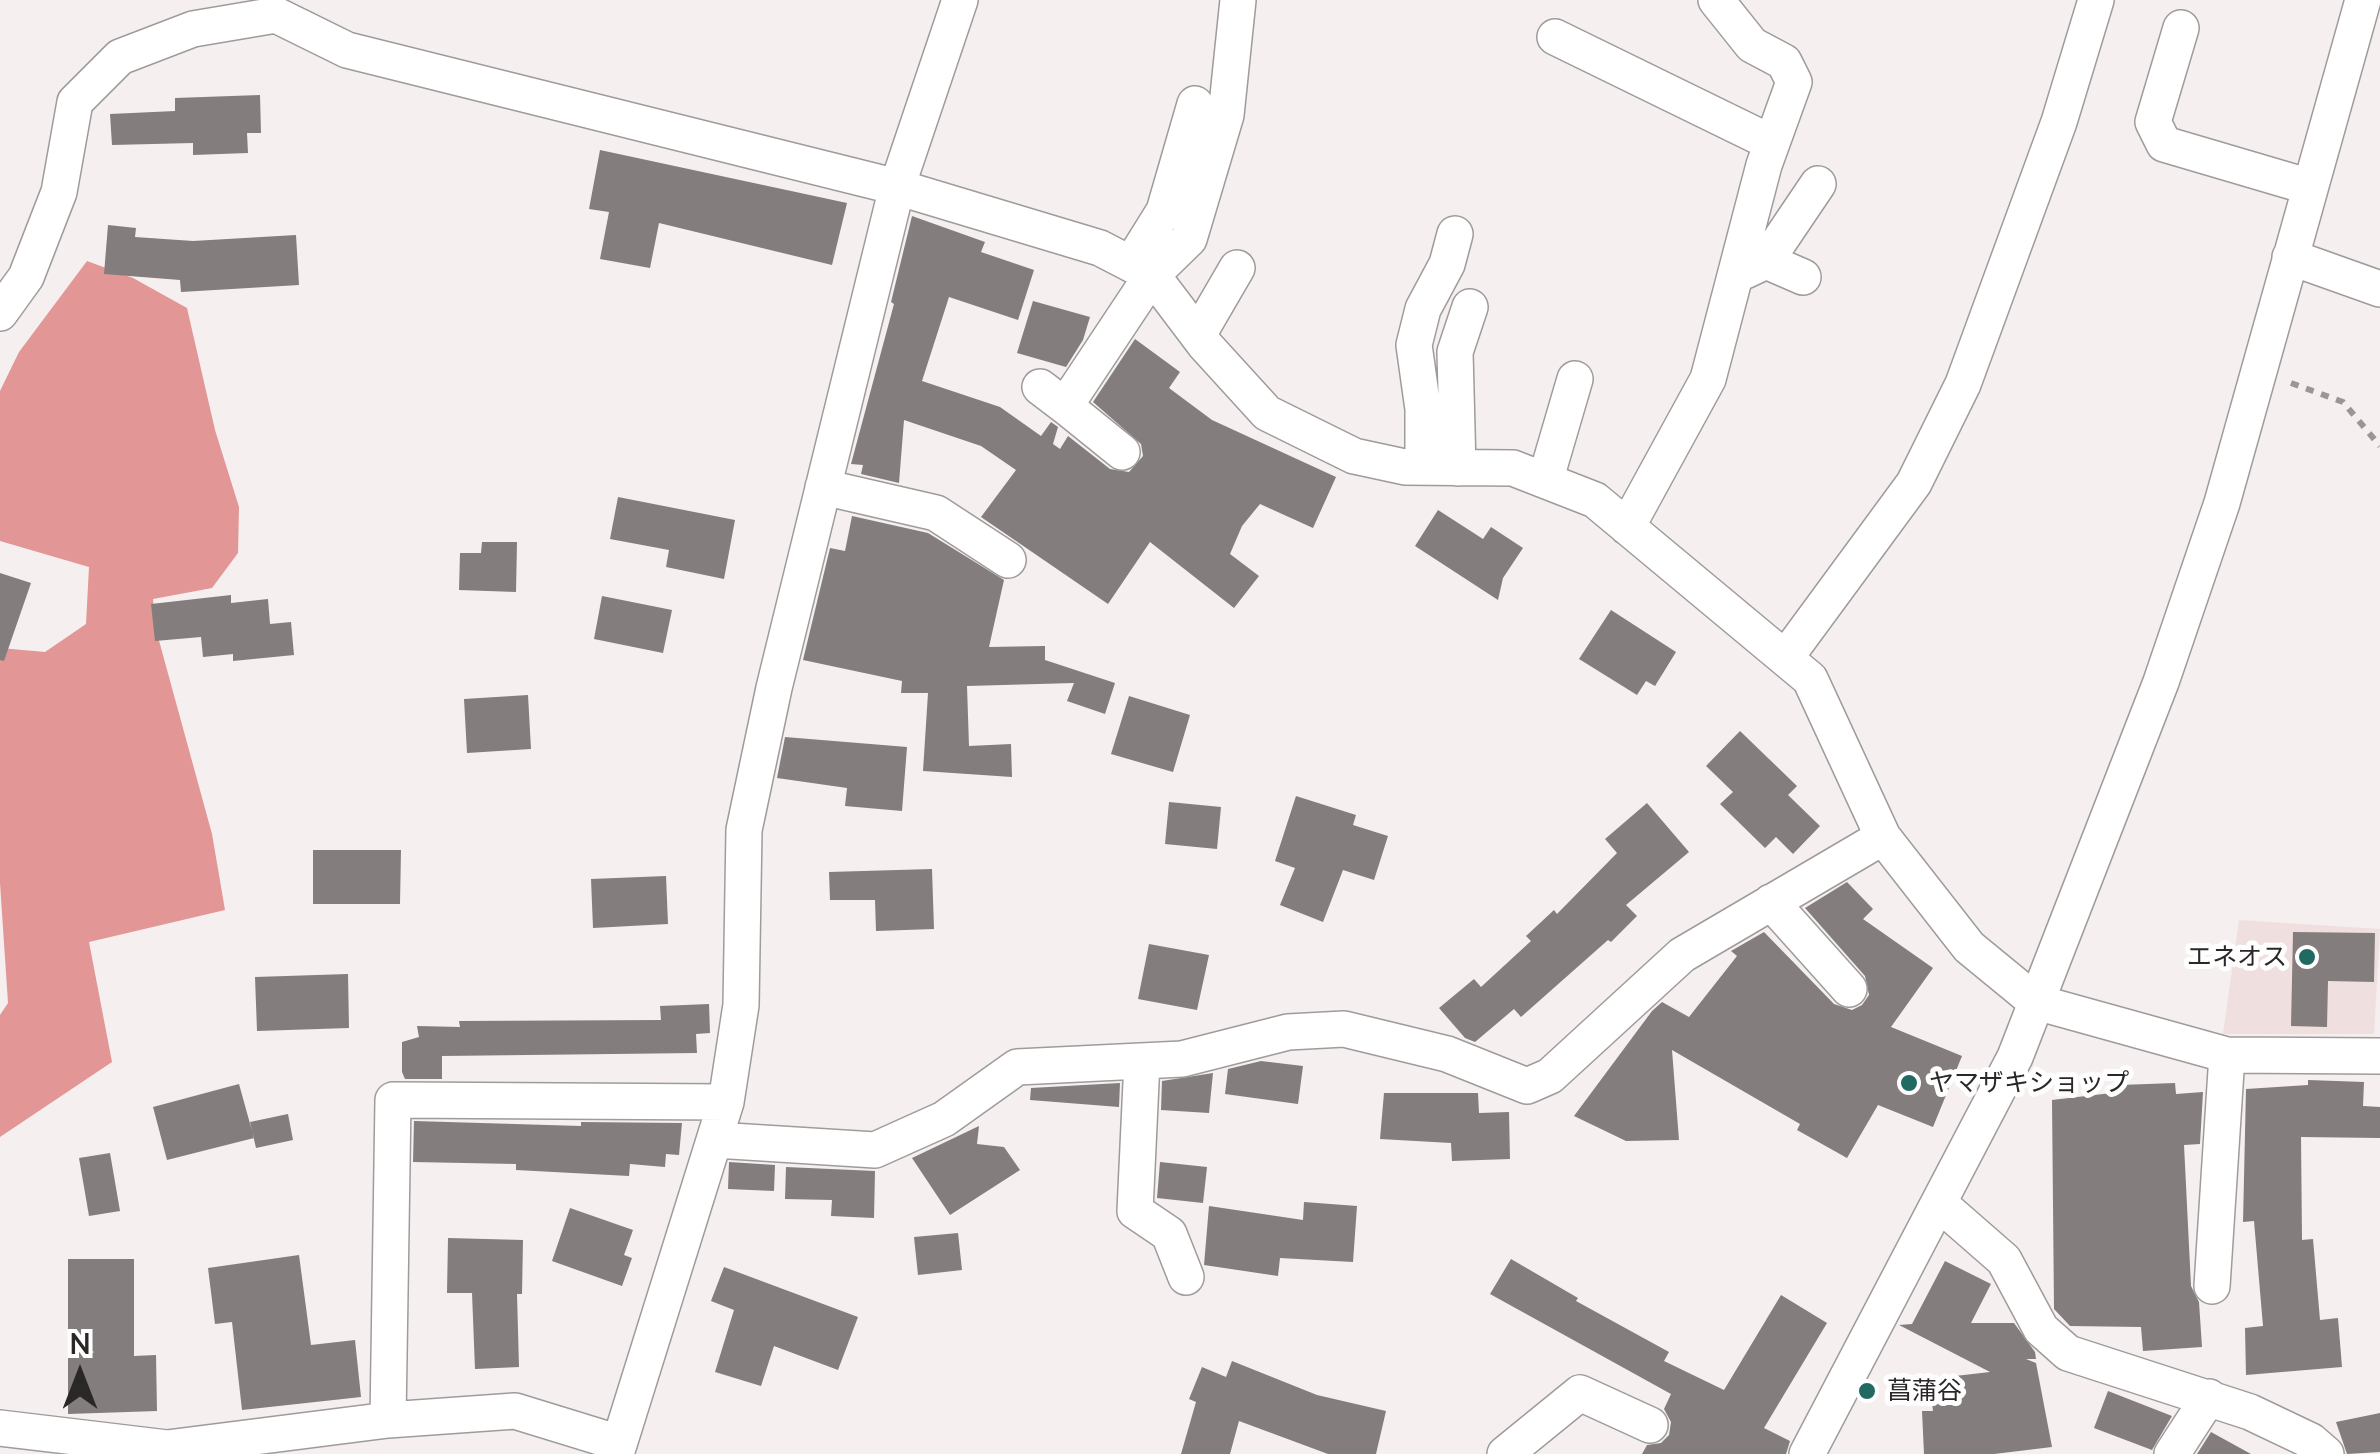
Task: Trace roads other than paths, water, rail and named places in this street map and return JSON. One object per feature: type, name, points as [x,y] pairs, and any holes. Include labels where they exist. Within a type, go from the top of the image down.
[{"type":"street","points":[[0,1428],[168,1448],[388,1420],[515,1411],[618,1449],[726,1102],[740,1005],[744,830],[823,487],[898,187],[960,0]]},
{"type":"street","points":[[1141,269],[1189,239],[1226,116],[1238,0]]},
{"type":"street","points":[[1628,527],[1708,379],[1751,268],[1772,143],[1794,82],[1784,62],[1752,45],[1716,0]]},
{"type":"street","points":[[1786,657],[1914,483],[1964,384],[2059,122],[2096,0]]},
{"type":"street","points":[[1807,1454],[1941,1206],[2016,1057],[2162,682],[2222,503],[2363,0]]},
{"type":"street","points":[[0,313],[26,278],[58,192],[75,102],[120,57],[193,29],[280,8],[347,50],[898,187],[1100,248],[1141,269],[1266,413],[1354,456],[1441,468],[1513,468],[1595,500],[1810,679],[1883,837],[1969,947],[2036,1002],[2227,1055],[2380,1056]]},
{"type":"street","points":[[2181,28],[2154,122],[2164,144],[2310,187]]},
{"type":"street","points":[[1555,37],[1772,143]]},
{"type":"street","points":[[1122,452],[1053,397],[1141,269],[1164,212],[1195,104]]},
{"type":"street","points":[[1751,268],[1818,184]]},
{"type":"street","points":[[1441,468],[1424,409],[1414,345],[1455,234]]},
{"type":"street","points":[[2290,257],[2380,289]]},
{"type":"street","points":[[1198,335],[1237,268]]},
{"type":"street","points":[[1751,268],[1802,278]]},
{"type":"street","points":[[1441,468],[1455,352],[1470,308]]},
{"type":"street","points":[[1546,478],[1575,379]]},
{"type":"street","points":[[823,487],[936,513],[1008,560]]},
{"type":"street","points":[[715,1140],[875,1150],[944,1118],[1017,1066],[1182,1059],[1288,1032],[1344,1029],[1447,1054],[1527,1086],[1550,1076],[1682,955],[1883,837]]},
{"type":"street","points":[[1771,902],[1848,989]]},
{"type":"street","points":[[2212,1286],[2227,1055]]},
{"type":"street","points":[[1142,1061],[1135,1211],[1169,1234],[1186,1276]]},
{"type":"street","points":[[388,1420],[393,1100],[726,1102]]},
{"type":"street","points":[[1941,1206],[2004,1260],[2040,1328],[2068,1353],[2209,1398],[2311,1441],[2326,1454]]},
{"type":"street","points":[[1505,1454],[1580,1394],[1650,1425]]},
{"type":"street","points":[[2172,1454],[2209,1398]]},
{"type":"place","name":"エネオス","points":[[2307,957]]},
{"type":"place","name":"ヤマザキショップ","points":[[1909,1083]]},
{"type":"place","name":"菖蒲谷","points":[[1867,1391]]}]
